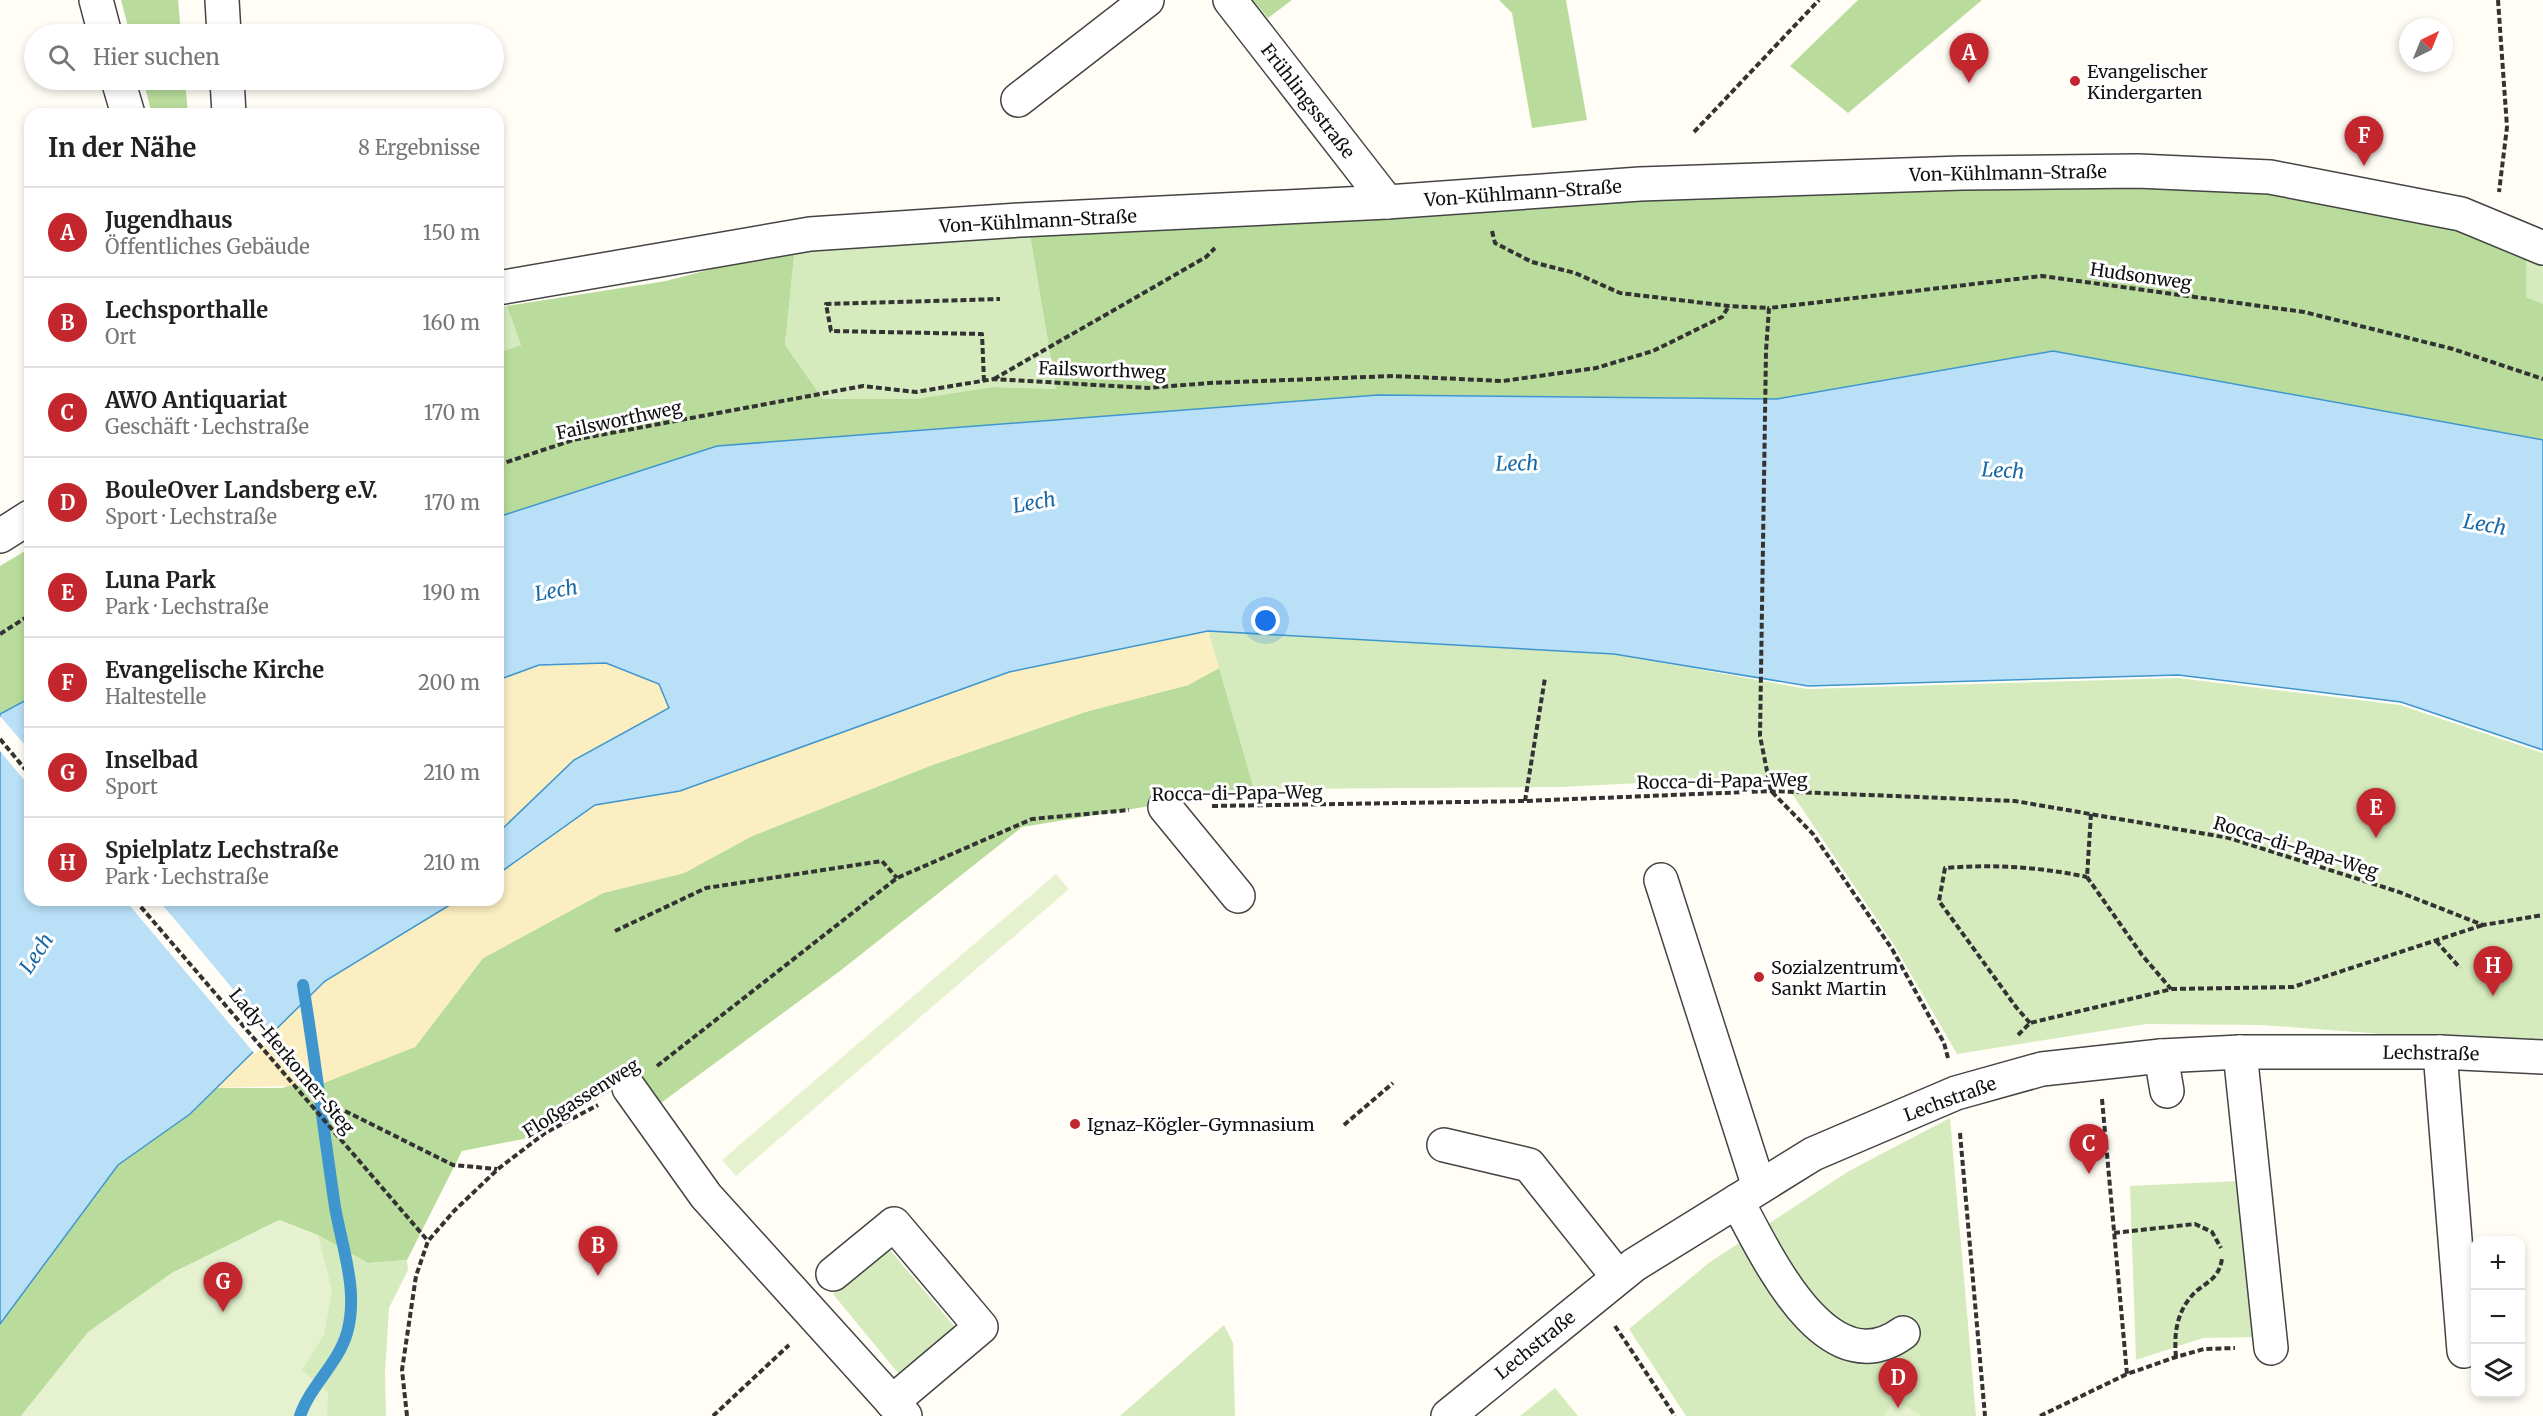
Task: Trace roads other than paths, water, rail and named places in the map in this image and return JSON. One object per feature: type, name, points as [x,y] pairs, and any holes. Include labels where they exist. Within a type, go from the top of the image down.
[{"type":"street","points":[[96,0],[102,24]]},
{"type":"street","points":[[222,0],[223,24]]},
{"type":"street","points":[[1018,100],[1147,0]]},
{"type":"street","name":"Frühlingsstraße","points":[[1230,0],[1387,202]]},
{"type":"street","points":[[121,90],[126,108]]},
{"type":"street","points":[[228,90],[229,108]]},
{"type":"street","name":"Von-Kühlmann-Straße","points":[[504,287],[810,234],[1020,220],[1387,202],[1640,184],[1944,173],[2138,171],[2271,177],[2461,214],[2543,248]]},
{"type":"street","points":[[0,536],[24,521]]},
{"type":"street","points":[[1165,807],[1238,896]]},
{"type":"street","points":[[1661,880],[1748,1194],[1790,1293],[1821,1327],[1836,1338],[1874,1347],[1889,1343],[1903,1333]]},
{"type":"street","points":[[2240,1052],[2271,1348]]},
{"type":"street","name":"Lechstraße","points":[[1448,1416],[1606,1286],[1748,1194],[1813,1154],[1956,1093],[2042,1069],[2161,1056],[2240,1052],[2440,1052],[2543,1057]]},
{"type":"street","points":[[2440,1052],[2464,1351]]},
{"type":"street","points":[[2161,1056],[2167,1091]]},
{"type":"street","points":[[629,1088],[706,1196],[898,1409],[981,1328],[894,1224],[832,1274]]},
{"type":"street","points":[[1444,1145],[1529,1165],[1606,1286]]},
{"type":"water","name":"Lech","points":[[2053,351],[2543,440],[2543,750],[2401,702],[2178,675],[1808,686],[1614,654],[1208,631],[1009,672],[680,791],[595,805],[504,870],[504,827],[574,760],[669,708],[659,684],[606,663],[539,665],[504,678],[504,515],[717,446],[1378,395],[1777,399]]},
{"type":"water","name":"Lech","points":[[24,701],[24,906],[448,906],[325,981],[190,1114],[118,1165],[0,1324],[0,714]]},
{"type":"waterway","points":[[300,1416],[310,1395],[343,1344],[350,1317],[351,1301],[303,985]]},
{"type":"place","name":"Evangelischer Kindergarten","points":[[2075,81]]},
{"type":"place","name":"Jugendhaus","points":[[1969,83]]},
{"type":"place","name":"Evangelische Kirche","points":[[2364,166]]},
{"type":"place","name":"Luna Park","points":[[2376,838]]},
{"type":"place","name":"Sozialzentrum Sankt Martin","points":[[1759,977]]},
{"type":"place","name":"Spielplatz Lechstraße","points":[[2493,996]]},
{"type":"place","name":"Ignaz-Kögler-Gymnasium","points":[[1075,1124]]},
{"type":"place","name":"AWO Antiquariat","points":[[2089,1174]]},
{"type":"place","name":"Lechsporthalle","points":[[598,1276]]},
{"type":"place","name":"Inselbad","points":[[223,1312]]},
{"type":"place","name":"BouleOver Landsberg e.V.","points":[[1898,1408]]}]
